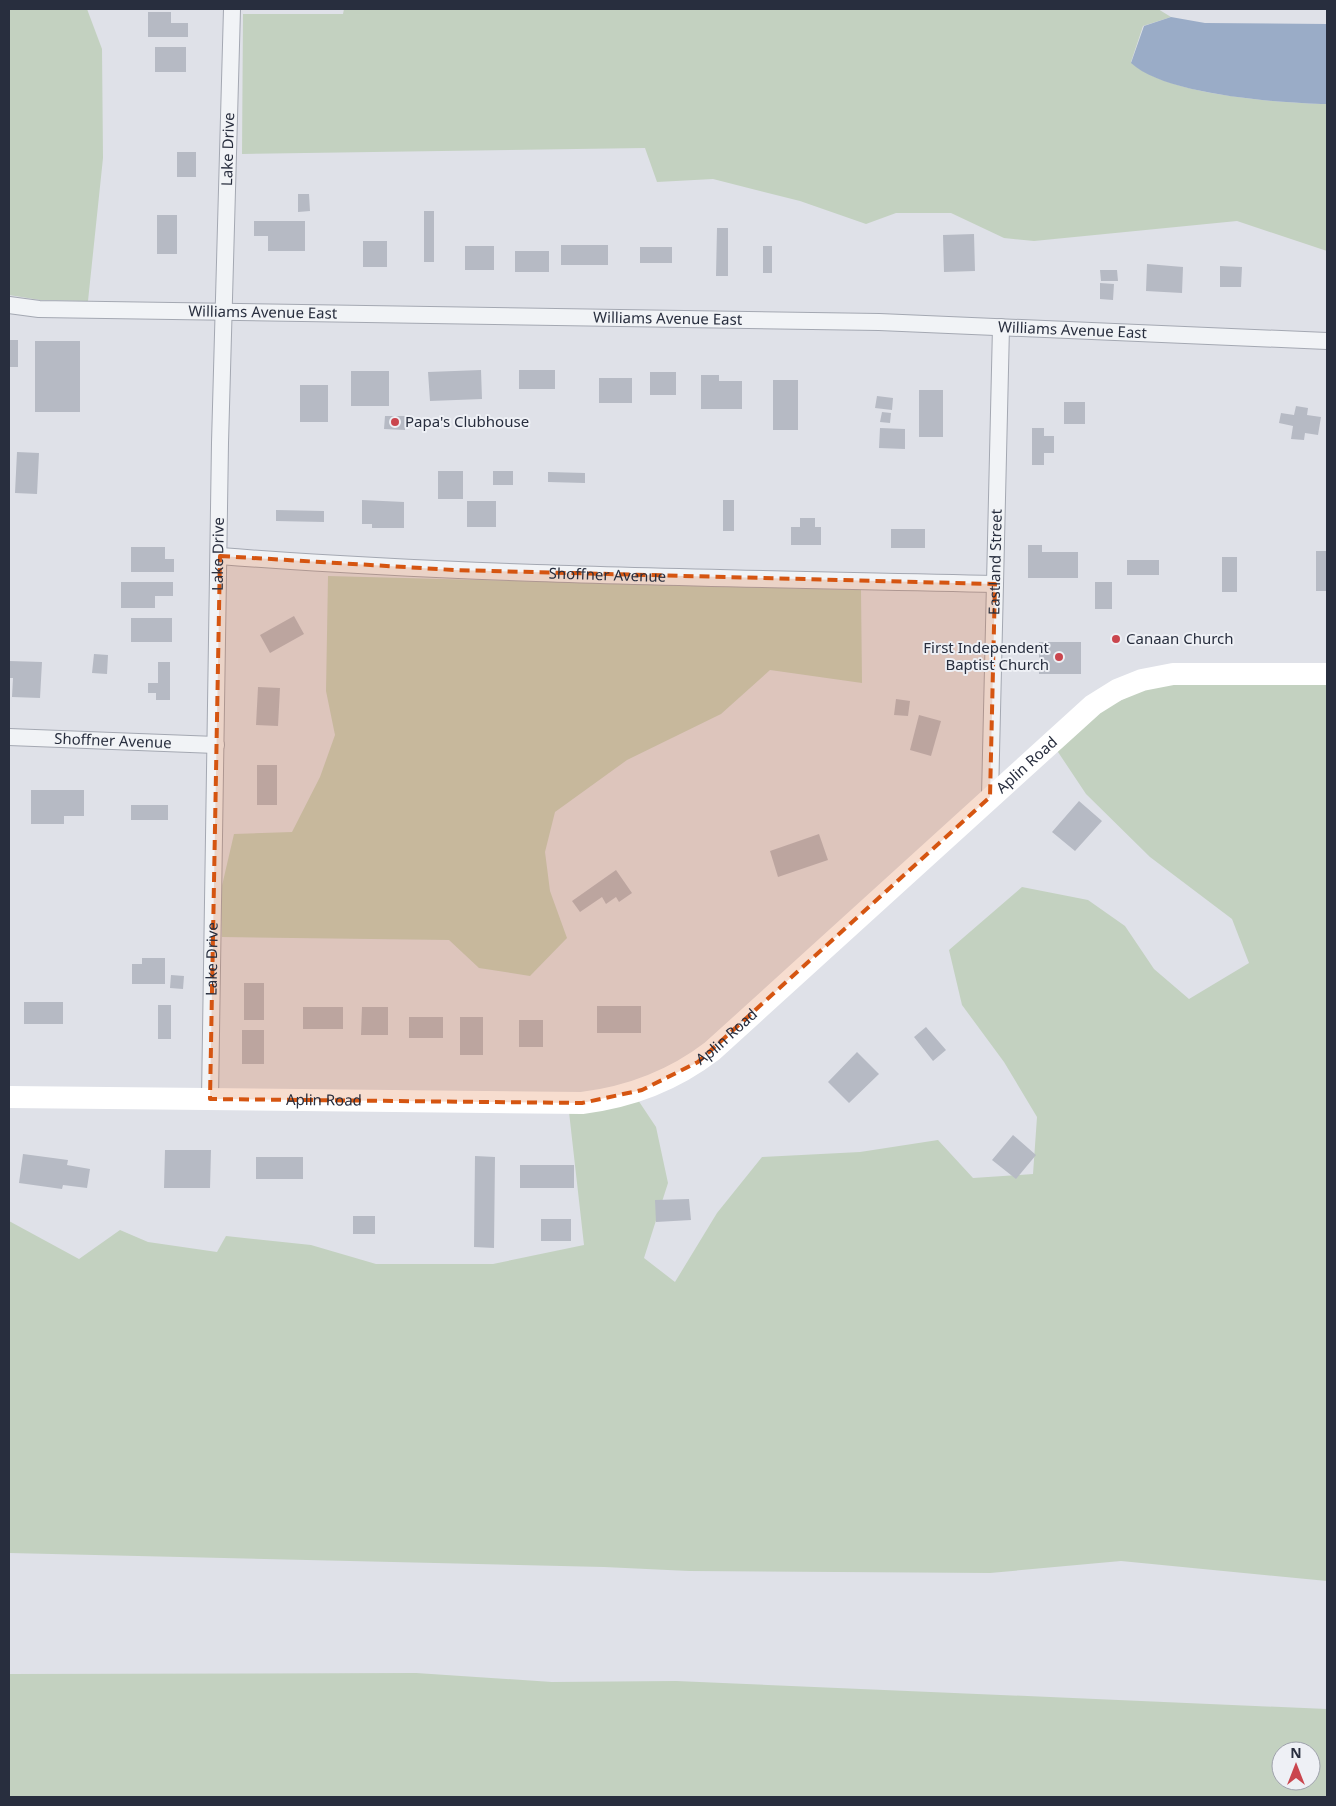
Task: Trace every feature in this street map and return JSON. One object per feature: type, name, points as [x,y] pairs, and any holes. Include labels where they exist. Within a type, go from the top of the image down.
[{"type":"street","name":"Lake Drive","points":[[210,1099],[220,556],[222,310],[232,9]]},
{"type":"street","name":"Williams Avenue East","points":[[9,305],[39,309],[222,310],[1001,327],[1327,341]]},
{"type":"street","name":"Eastland Street","points":[[990,797],[1001,327]]},
{"type":"street","name":"Shoffner Avenue","points":[[220,556],[318,564],[454,570],[995,584]]},
{"type":"street","name":"Aplin Road","points":[[9,1097],[582,1103],[610,1099],[642,1090],[686,1070],[712,1051],[1088,709],[1117,690],[1142,680],[1174,674],[1327,674]]},
{"type":"street","name":"Shoffner Avenue","points":[[9,737],[216,745]]},
{"type":"highlighted area","points":[[220,556],[454,570],[995,584],[990,797],[698,1062],[642,1090],[582,1103],[210,1099]]},
{"type":"green space","points":[[9,9],[87,9],[102,49],[103,158],[88,301],[40,300],[9,295]]},
{"type":"green space","points":[[344,9],[1158,9],[1171,17],[1143,26],[1131,62],[1147,73],[1195,90],[1224,95],[1281,102],[1327,104],[1327,251],[1237,221],[1034,241],[1004,238],[951,213],[896,213],[866,224],[800,201],[713,179],[657,182],[645,148],[242,154],[243,14],[343,14]]},
{"type":"green space","points":[[328,576],[861,590],[862,683],[770,670],[721,714],[627,760],[555,812],[545,852],[550,891],[567,938],[530,976],[479,968],[449,940],[222,937],[221,890],[234,834],[292,832],[320,777],[335,735],[326,691]]},
{"type":"green space","points":[[1174,683],[1327,683],[1327,1581],[1121,1561],[990,1573],[689,1571],[604,1567],[9,1553],[9,1221],[79,1259],[120,1230],[148,1242],[217,1252],[226,1236],[311,1245],[376,1264],[493,1264],[584,1245],[569,1112],[638,1100],[656,1127],[668,1183],[644,1258],[675,1282],[717,1213],[762,1157],[860,1152],[938,1140],[973,1178],[1033,1174],[1037,1117],[1004,1062],[962,1005],[949,950],[1022,887],[1088,900],[1125,926],[1154,969],[1189,999],[1249,963],[1232,919],[1150,857],[1086,794],[1056,749],[1097,712],[1144,689]]},
{"type":"green space","points":[[416,1673],[552,1682],[676,1681],[1327,1709],[1327,1797],[9,1797],[9,1674]]},
{"type":"water","points":[[1171,17],[1205,23],[1327,24],[1327,104],[1281,102],[1224,95],[1169,83],[1147,74],[1131,63],[1144,26]]},
{"type":"building","points":[[148,12],[171,12],[171,23],[188,23],[188,37],[148,37]]},
{"type":"building","points":[[155,47],[186,47],[186,72],[155,72]]},
{"type":"building","points":[[177,152],[196,152],[196,177],[177,177]]},
{"type":"building","points":[[298,194],[309,194],[310,211],[298,212]]},
{"type":"building","points":[[424,211],[434,211],[434,262],[424,262]]},
{"type":"building","points":[[157,215],[177,215],[177,254],[157,254]]},
{"type":"building","points":[[254,221],[305,221],[305,251],[268,251],[268,236],[254,236]]},
{"type":"building","points":[[717,228],[728,228],[728,276],[716,276]]},
{"type":"building","points":[[974,234],[975,271],[944,272],[943,235]]},
{"type":"building","points":[[363,241],[387,241],[387,267],[363,267]]},
{"type":"building","points":[[561,245],[608,245],[608,265],[561,265]]},
{"type":"building","points":[[465,246],[494,246],[494,270],[465,270]]},
{"type":"building","points":[[763,246],[772,246],[772,273],[763,273]]},
{"type":"building","points":[[640,247],[672,247],[672,263],[640,263]]},
{"type":"building","points":[[515,251],[549,251],[549,272],[515,272]]},
{"type":"building","points":[[1147,264],[1183,267],[1182,293],[1146,291]]},
{"type":"building","points":[[1220,266],[1242,267],[1241,287],[1220,287]]},
{"type":"building","points":[[1100,270],[1117,270],[1118,281],[1101,281]]},
{"type":"building","points":[[1100,283],[1114,284],[1113,300],[1100,299]]},
{"type":"building","points":[[9,340],[18,340],[18,367],[9,367]]},
{"type":"building","points":[[35,341],[80,341],[80,412],[35,412]]},
{"type":"building","points":[[481,370],[482,399],[430,401],[428,372]]},
{"type":"building","points":[[519,370],[555,370],[555,389],[519,389]]},
{"type":"building","points":[[351,371],[389,371],[389,406],[351,406]]},
{"type":"building","points":[[650,372],[676,372],[676,395],[650,395]]},
{"type":"building","points":[[701,375],[719,375],[719,381],[742,381],[742,409],[701,409]]},
{"type":"building","points":[[599,378],[632,378],[632,403],[599,403]]},
{"type":"building","points":[[773,380],[798,380],[798,430],[773,430]]},
{"type":"building","points":[[300,385],[328,385],[328,422],[300,422]]},
{"type":"building","points":[[919,390],[943,390],[943,437],[919,437]]},
{"type":"building","points":[[877,396],[893,398],[892,410],[875,408]]},
{"type":"building","points":[[1064,402],[1085,402],[1085,424],[1064,424]]},
{"type":"building","points":[[1296,406],[1308,408],[1307,415],[1321,417],[1318,435],[1305,433],[1304,440],[1291,439],[1293,426],[1279,423],[1281,413],[1294,415]]},
{"type":"building","points":[[882,412],[891,413],[890,423],[880,422]]},
{"type":"building","name":"Papa's Clubhouse","points":[[385,416],[405,416],[405,430],[384,429]]},
{"type":"building","points":[[880,428],[905,429],[905,449],[879,448]]},
{"type":"building","points":[[1032,428],[1044,428],[1044,436],[1054,436],[1054,453],[1044,453],[1044,465],[1032,465]]},
{"type":"building","points":[[17,452],[39,453],[37,494],[15,493]]},
{"type":"building","points":[[438,471],[463,471],[463,499],[438,499]]},
{"type":"building","points":[[493,471],[513,471],[513,485],[493,485]]},
{"type":"building","points":[[548,472],[585,473],[585,483],[548,482]]},
{"type":"building","points":[[362,500],[404,502],[404,528],[372,528],[372,524],[362,524]]},
{"type":"building","points":[[723,500],[734,500],[734,531],[723,531]]},
{"type":"building","points":[[467,501],[496,501],[496,527],[467,527]]},
{"type":"building","points":[[276,510],[324,511],[324,522],[276,521]]},
{"type":"building","points":[[800,518],[815,518],[815,527],[821,527],[821,545],[791,545],[791,527],[800,527]]},
{"type":"building","points":[[891,529],[925,529],[925,548],[891,548]]},
{"type":"building","points":[[1028,545],[1042,545],[1042,552],[1078,552],[1078,578],[1028,578]]},
{"type":"building","points":[[131,547],[165,547],[165,559],[174,559],[174,572],[131,572]]},
{"type":"building","points":[[1316,551],[1327,551],[1327,591],[1316,591]]},
{"type":"building","points":[[1222,557],[1237,557],[1237,592],[1222,592]]},
{"type":"building","points":[[1127,560],[1159,560],[1159,575],[1127,575]]},
{"type":"building","points":[[121,582],[173,582],[173,596],[155,596],[155,608],[121,608]]},
{"type":"building","points":[[1095,582],[1112,582],[1112,609],[1095,609]]},
{"type":"building","points":[[294,616],[304,634],[270,653],[260,635]]},
{"type":"building","points":[[131,618],[172,618],[172,642],[131,642]]},
{"type":"building","points":[[1039,642],[1081,642],[1081,674],[1039,674]]},
{"type":"building","points":[[94,654],[108,655],[107,674],[92,673]]},
{"type":"building","points":[[9,661],[42,662],[40,698],[12,697],[13,678],[9,678]]},
{"type":"building","points":[[158,662],[170,662],[170,700],[156,700],[156,693],[148,693],[148,683],[158,683]]},
{"type":"building","points":[[258,687],[280,688],[278,726],[256,725]]},
{"type":"building","points":[[896,699],[910,701],[908,716],[894,715]]},
{"type":"building","points":[[919,715],[941,721],[931,756],[910,750]]},
{"type":"building","points":[[257,765],[277,765],[277,805],[257,805]]},
{"type":"building","points":[[31,790],[84,790],[84,816],[64,816],[64,824],[31,824]]},
{"type":"building","points":[[1079,801],[1102,821],[1075,851],[1052,832]]},
{"type":"building","points":[[131,805],[168,805],[168,820],[131,820]]},
{"type":"building","points":[[819,834],[828,860],[778,877],[770,851]]},
{"type":"building","points":[[616,870],[632,893],[619,902],[616,897],[606,904],[602,897],[580,912],[572,901]]},
{"type":"building","points":[[142,958],[165,958],[165,984],[132,984],[132,964],[142,964]]},
{"type":"building","points":[[171,975],[184,976],[183,989],[170,988]]},
{"type":"building","points":[[244,983],[264,983],[264,1020],[244,1020]]},
{"type":"building","points":[[24,1002],[63,1002],[63,1024],[24,1024]]},
{"type":"building","points":[[158,1005],[171,1005],[171,1039],[158,1039]]},
{"type":"building","points":[[597,1006],[641,1006],[641,1033],[597,1033]]},
{"type":"building","points":[[303,1007],[343,1007],[343,1029],[303,1029]]},
{"type":"building","points":[[362,1007],[388,1007],[388,1035],[361,1035]]},
{"type":"building","points":[[409,1017],[443,1017],[443,1038],[409,1038]]},
{"type":"building","points":[[460,1017],[483,1017],[483,1055],[460,1055]]},
{"type":"building","points":[[519,1020],[543,1020],[543,1047],[519,1047]]},
{"type":"building","points":[[926,1027],[946,1050],[933,1061],[914,1037]]},
{"type":"building","points":[[242,1030],[264,1030],[264,1064],[242,1064]]},
{"type":"building","points":[[857,1052],[879,1074],[849,1103],[828,1082]]},
{"type":"building","points":[[1013,1135],[1036,1155],[1016,1179],[992,1160]]},
{"type":"building","points":[[165,1150],[211,1150],[210,1188],[164,1188]]},
{"type":"building","points":[[23,1154],[68,1160],[67,1165],[90,1169],[87,1188],[63,1185],[62,1189],[19,1183]]},
{"type":"building","points":[[475,1156],[495,1157],[494,1248],[474,1247]]},
{"type":"building","points":[[256,1157],[303,1157],[303,1179],[256,1179]]},
{"type":"building","points":[[520,1165],[574,1165],[574,1188],[520,1188]]},
{"type":"building","points":[[689,1199],[691,1220],[656,1222],[655,1200]]},
{"type":"building","points":[[353,1216],[375,1216],[375,1234],[353,1234]]},
{"type":"building","points":[[541,1219],[571,1219],[571,1241],[541,1241]]},
{"type":"place","name":"Papa's Clubhouse","points":[[395,422]]},
{"type":"place","name":"Canaan Church","points":[[1116,639]]},
{"type":"place","name":"First Independent Baptist Church","points":[[1059,657]]}]
